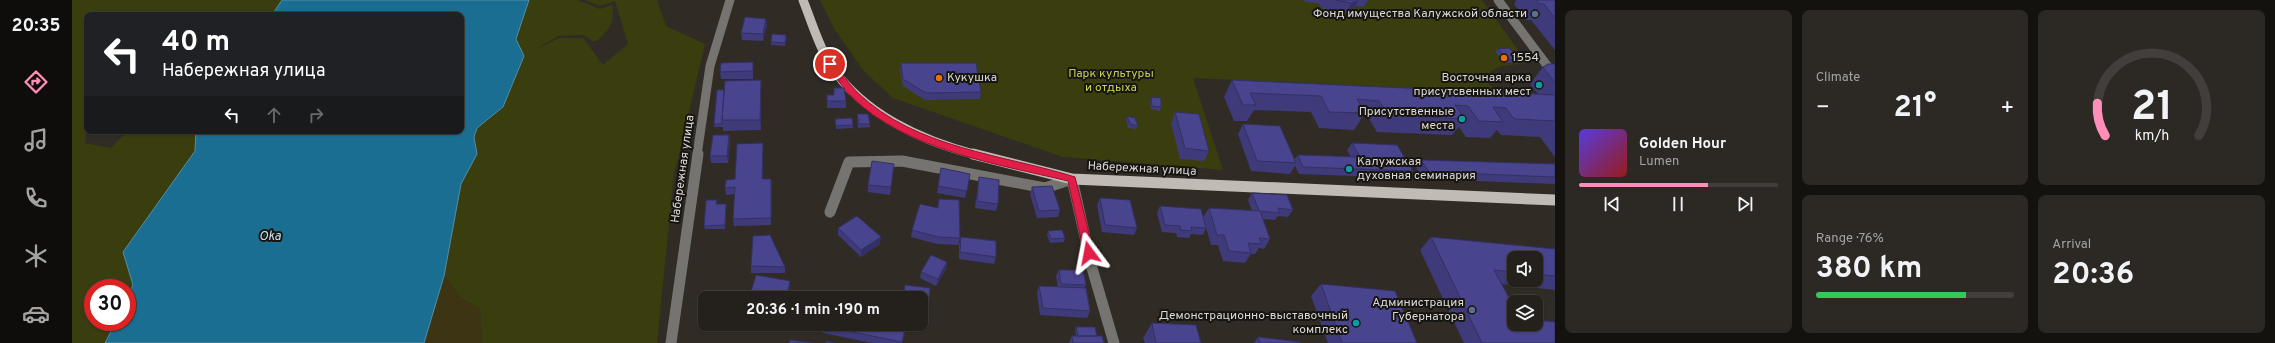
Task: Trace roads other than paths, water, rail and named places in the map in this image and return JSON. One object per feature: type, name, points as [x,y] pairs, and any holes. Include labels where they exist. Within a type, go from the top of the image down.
[{"type":"main road","name":"Набережная улица","points":[[803,0],[830,64],[856,95],[884,117],[918,135],[956,150],[1072,179],[1555,200]]},
{"type":"street","name":"Набережная улица","points":[[671,343],[710,66],[730,0]]},
{"type":"street","points":[[1498,0],[1555,76]]},
{"type":"street","points":[[830,212],[850,162],[902,161],[1045,188],[1072,179],[1092,268],[1114,343]]},
{"type":"water","name":"Oka","points":[[282,0],[529,0],[516,39],[524,56],[503,107],[477,128],[474,137],[477,154],[461,184],[444,276],[424,343],[105,343],[111,331],[136,331],[136,279],[131,279],[123,252],[195,151],[196,134],[464,134],[464,12],[274,12]]},
{"type":"place","name":"Фонд имущества Калужской области","points":[[1535,14]]},
{"type":"place","name":"1554","points":[[1504,58]]},
{"type":"place","name":"Кукушка","points":[[939,78]]},
{"type":"place","name":"Восточная арка присутсвенных мест","points":[[1539,85]]},
{"type":"place","name":"Присутственные места","points":[[1462,119]]},
{"type":"place","name":"Калужская духовная семинария","points":[[1349,169]]},
{"type":"place","name":"Администрация Губернатора","points":[[1472,310]]},
{"type":"place","name":"Демонстрационно-выставочный комплекс","points":[[1356,323]]},
{"type":"park label","name":"Парк культуры и отдыха","points":[[1111,81]]}]
